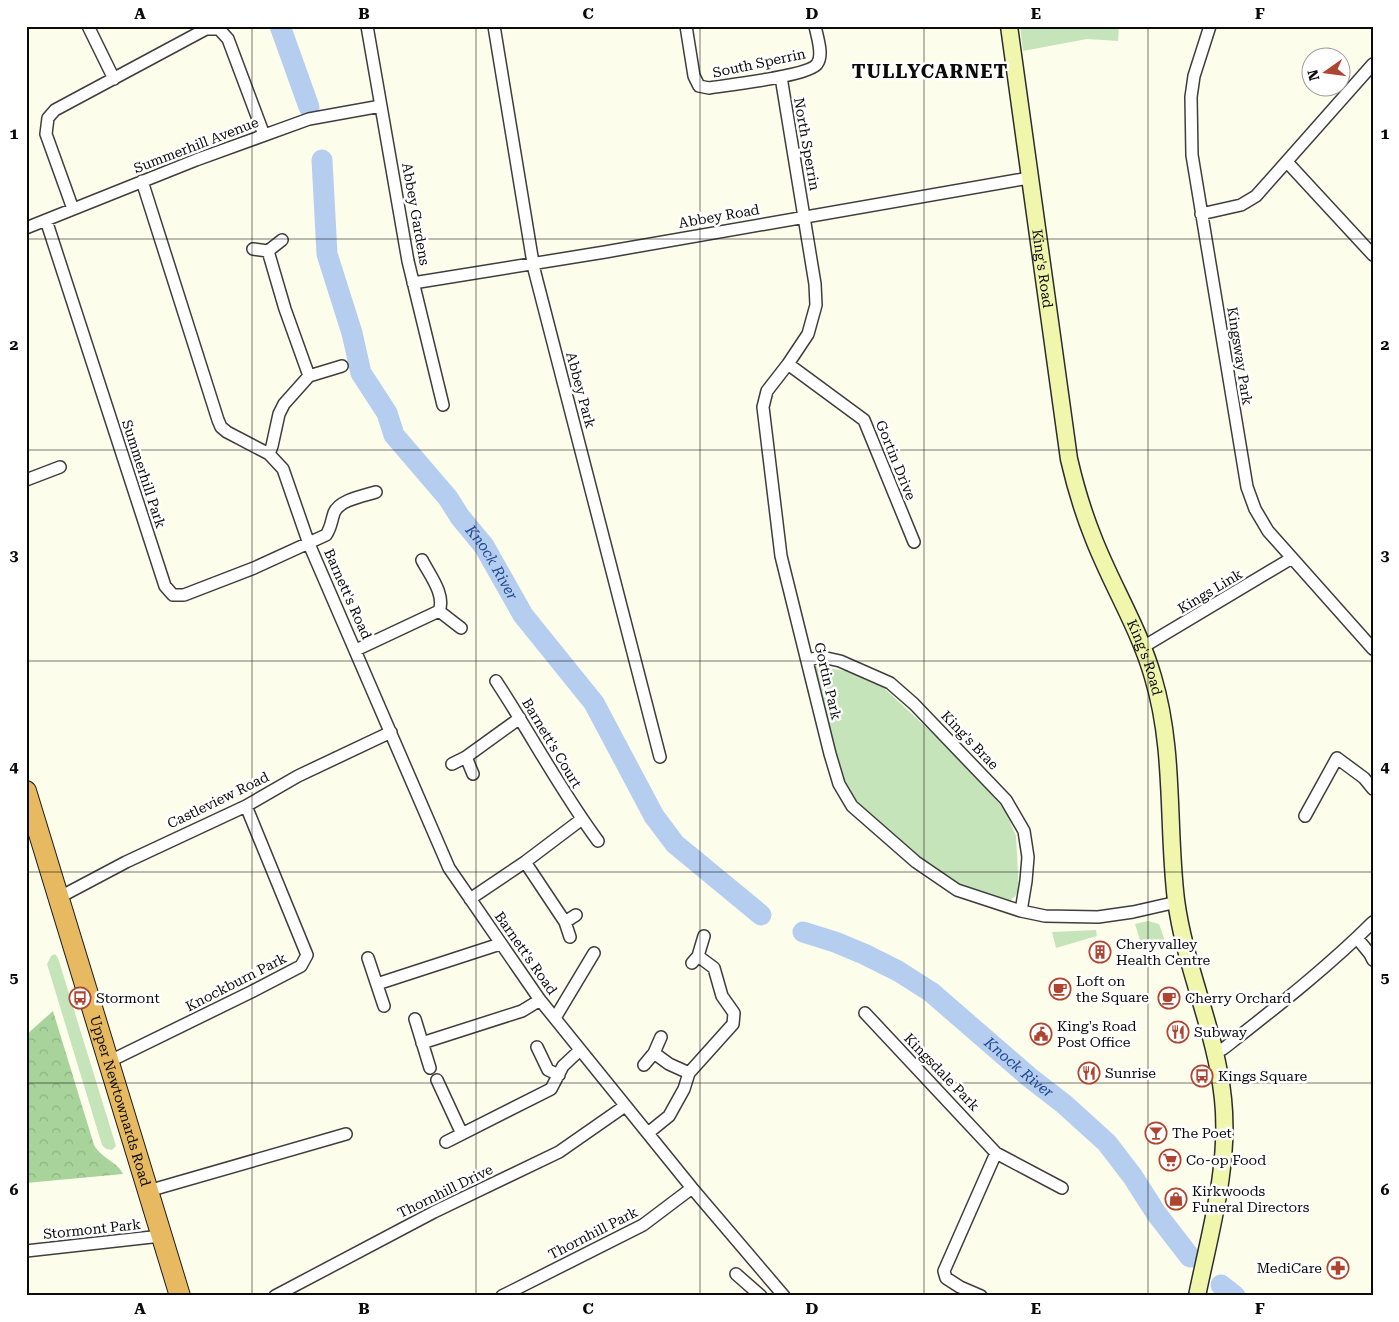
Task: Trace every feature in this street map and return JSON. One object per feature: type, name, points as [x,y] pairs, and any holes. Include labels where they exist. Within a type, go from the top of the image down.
[{"type":"highway","name":"Upper Newtownards Road","points":[[26,792],[180,1296]]},
{"type":"street","points":[[88,26],[114,79]]},
{"type":"street","name":"Abbey Gardens","points":[[367,26],[413,283],[443,405]]},
{"type":"street","name":"Abbey Park","points":[[494,26],[533,263],[660,757]]},
{"type":"street","name":"South Sperrin","points":[[686,26],[694,76],[699,86],[709,88],[813,69],[819,62],[820,55],[815,26]]},
{"type":"street","name":"King's Road","points":[[1009,26],[1068,452],[1093,538],[1143,647],[1157,692],[1167,744],[1176,902],[1214,1052],[1223,1098],[1224,1146],[1218,1192],[1197,1296]]},
{"type":"street","name":"Kingsway Park","points":[[1210,26],[1194,76],[1191,97],[1192,155],[1247,487],[1255,510],[1268,530],[1373,649]]},
{"type":"street","points":[[74,208],[46,134],[48,118],[55,110],[205,28],[219,30],[228,38],[264,135]]},
{"type":"street","points":[[1201,214],[1241,205],[1256,196],[1373,64]]},
{"type":"street","name":"North Sperrin","points":[[780,76],[804,217]]},
{"type":"street","name":"Summerhill Avenue","points":[[26,228],[142,181],[309,119],[381,106]]},
{"type":"street","points":[[1287,162],[1373,254]]},
{"type":"street","name":"Abbey Road","points":[[413,283],[1029,178]]},
{"type":"street","name":"Barnett's Road","points":[[142,181],[221,427],[269,454],[283,469],[309,544],[449,868],[540,1000],[692,1188],[784,1296]]},
{"type":"street","name":"Gortin Park","points":[[804,217],[815,284],[816,305],[808,334],[767,391],[763,407],[781,556],[839,784],[852,806],[916,862],[956,890],[1021,911],[1045,916],[1098,917],[1133,912],[1176,902]]},
{"type":"street","name":"Summerhill Park","points":[[46,220],[165,586],[173,595],[184,595],[309,544],[326,535],[331,528],[334,512],[342,504],[376,492]]},
{"type":"street","points":[[253,249],[268,251],[282,240]]},
{"type":"street","points":[[268,251],[285,309],[309,376]]},
{"type":"street","name":"Gortin Drive","points":[[788,364],[864,420],[914,542]]},
{"type":"street","points":[[269,454],[279,414],[284,404],[309,376],[342,366]]},
{"type":"street","points":[[26,480],[60,467]]},
{"type":"street","name":"Kings Link","points":[[1143,647],[1292,558]]},
{"type":"street","points":[[356,650],[439,611],[442,605],[440,595],[422,560]]},
{"type":"street","points":[[439,611],[461,628]]},
{"type":"street","name":"King's Brae","points":[[807,660],[822,658],[840,661],[890,683],[914,704],[1006,800],[1024,831],[1027,848],[1026,881],[1021,911]]},
{"type":"street","name":"Barnett's Court","points":[[496,681],[520,718],[548,768],[598,841]]},
{"type":"street","points":[[452,764],[466,758],[520,718]]},
{"type":"street","name":"Castleview Road","points":[[58,898],[126,862],[246,806],[298,776],[391,732]]},
{"type":"street","points":[[466,758],[473,774]]},
{"type":"street","points":[[1305,816],[1337,758],[1364,778],[1373,789]]},
{"type":"street","name":"Knockburn Park","points":[[108,1062],[301,966],[307,955],[246,806]]},
{"type":"street","points":[[470,899],[525,862],[582,819]]},
{"type":"street","points":[[525,862],[565,922],[570,937]]},
{"type":"street","points":[[565,922],[576,915]]},
{"type":"street","points":[[1214,1052],[1223,1049],[1276,1006],[1357,938],[1373,922]]},
{"type":"street","points":[[648,1133],[669,1116],[684,1089],[689,1073],[733,1024],[734,1013],[722,996],[714,968],[695,960],[704,936]]},
{"type":"street","points":[[1357,938],[1373,960]]},
{"type":"street","points":[[377,984],[500,944]]},
{"type":"street","name":"Barnett's Road","points":[[555,1018],[594,953]]},
{"type":"street","points":[[368,958],[384,1006]]},
{"type":"street","points":[[422,1043],[522,1011],[540,1000]]},
{"type":"street","name":"Kingsdale Park","points":[[865,1013],[996,1153],[1062,1188]]},
{"type":"street","points":[[415,1019],[430,1068]]},
{"type":"street","points":[[644,1065],[654,1053],[661,1037]]},
{"type":"street","points":[[536,1047],[548,1070],[559,1075]]},
{"type":"street","points":[[446,1142],[551,1088],[563,1066],[580,1050]]},
{"type":"street","points":[[654,1053],[669,1064],[689,1073]]},
{"type":"street","points":[[437,1080],[462,1134]]},
{"type":"street","name":"Thornhill Drive","points":[[275,1296],[434,1212],[558,1152],[625,1106]]},
{"type":"street","points":[[148,1191],[346,1134]]},
{"type":"street","points":[[980,1296],[946,1278],[944,1270],[996,1153]]},
{"type":"street","name":"Thornhill Park","points":[[502,1296],[516,1293],[643,1225],[692,1188]]},
{"type":"street","name":"Stormont Park","points":[[26,1251],[161,1236]]},
{"type":"street","points":[[736,1274],[761,1296]]},
{"type":"green space","points":[[1020,26],[1119,26],[1118,41],[1087,39],[1023,51]]},
{"type":"green space","points":[[814,666],[846,671],[884,688],[957,756],[1005,810],[1016,836],[1019,890],[1010,901],[973,892],[954,883],[919,857],[862,809],[841,774]]},
{"type":"green space","points":[[1148,921],[1159,924],[1165,941],[1142,947],[1135,924]]},
{"type":"green space","points":[[1096,930],[1097,936],[1056,948],[1052,932]]},
{"type":"green space","points":[[55,954],[58,958],[116,1146],[112,1150],[106,1149],[102,1145],[47,964],[51,956]]},
{"type":"green space","points":[[53,1011],[94,1145],[123,1174],[26,1183],[26,1035]]},
{"type":"waterway","name":"Knock River","points":[[280,26],[309,107]]},
{"type":"waterway","name":"Knock River","points":[[322,160],[327,254],[352,333],[361,373],[387,413],[394,435],[448,498],[460,517],[484,546],[523,615],[594,703],[654,816],[675,844],[761,915]]},
{"type":"waterway","name":"Knock River","points":[[803,932],[864,954],[898,971],[931,992],[1029,1077],[1064,1104],[1107,1143],[1133,1177],[1156,1213],[1190,1257]]},
{"type":"waterway","name":"Knock River","points":[[1221,1285],[1235,1296]]},
{"type":"place","name":"Cheryvalley Health Centre","points":[[1100,952]]},
{"type":"place","name":"Loft on the Square","points":[[1060,989]]},
{"type":"place","name":"Stormont","points":[[80,998]]},
{"type":"place","name":"Cherry Orchard","points":[[1169,998]]},
{"type":"place","name":"Subway","points":[[1178,1032]]},
{"type":"place","name":"King's Road Post Office","points":[[1041,1034]]},
{"type":"place","name":"Sunrise","points":[[1089,1073]]},
{"type":"place","name":"Kings Square","points":[[1202,1076]]},
{"type":"place","name":"The Poet","points":[[1156,1133]]},
{"type":"place","name":"Co-op Food","points":[[1170,1160]]},
{"type":"place","name":"Kirkwoods Funeral Directors","points":[[1176,1199]]},
{"type":"place","name":"MediCare","points":[[1338,1268]]},
{"type":"district","name":"TULLYCARNET","points":[[930,71]]}]
